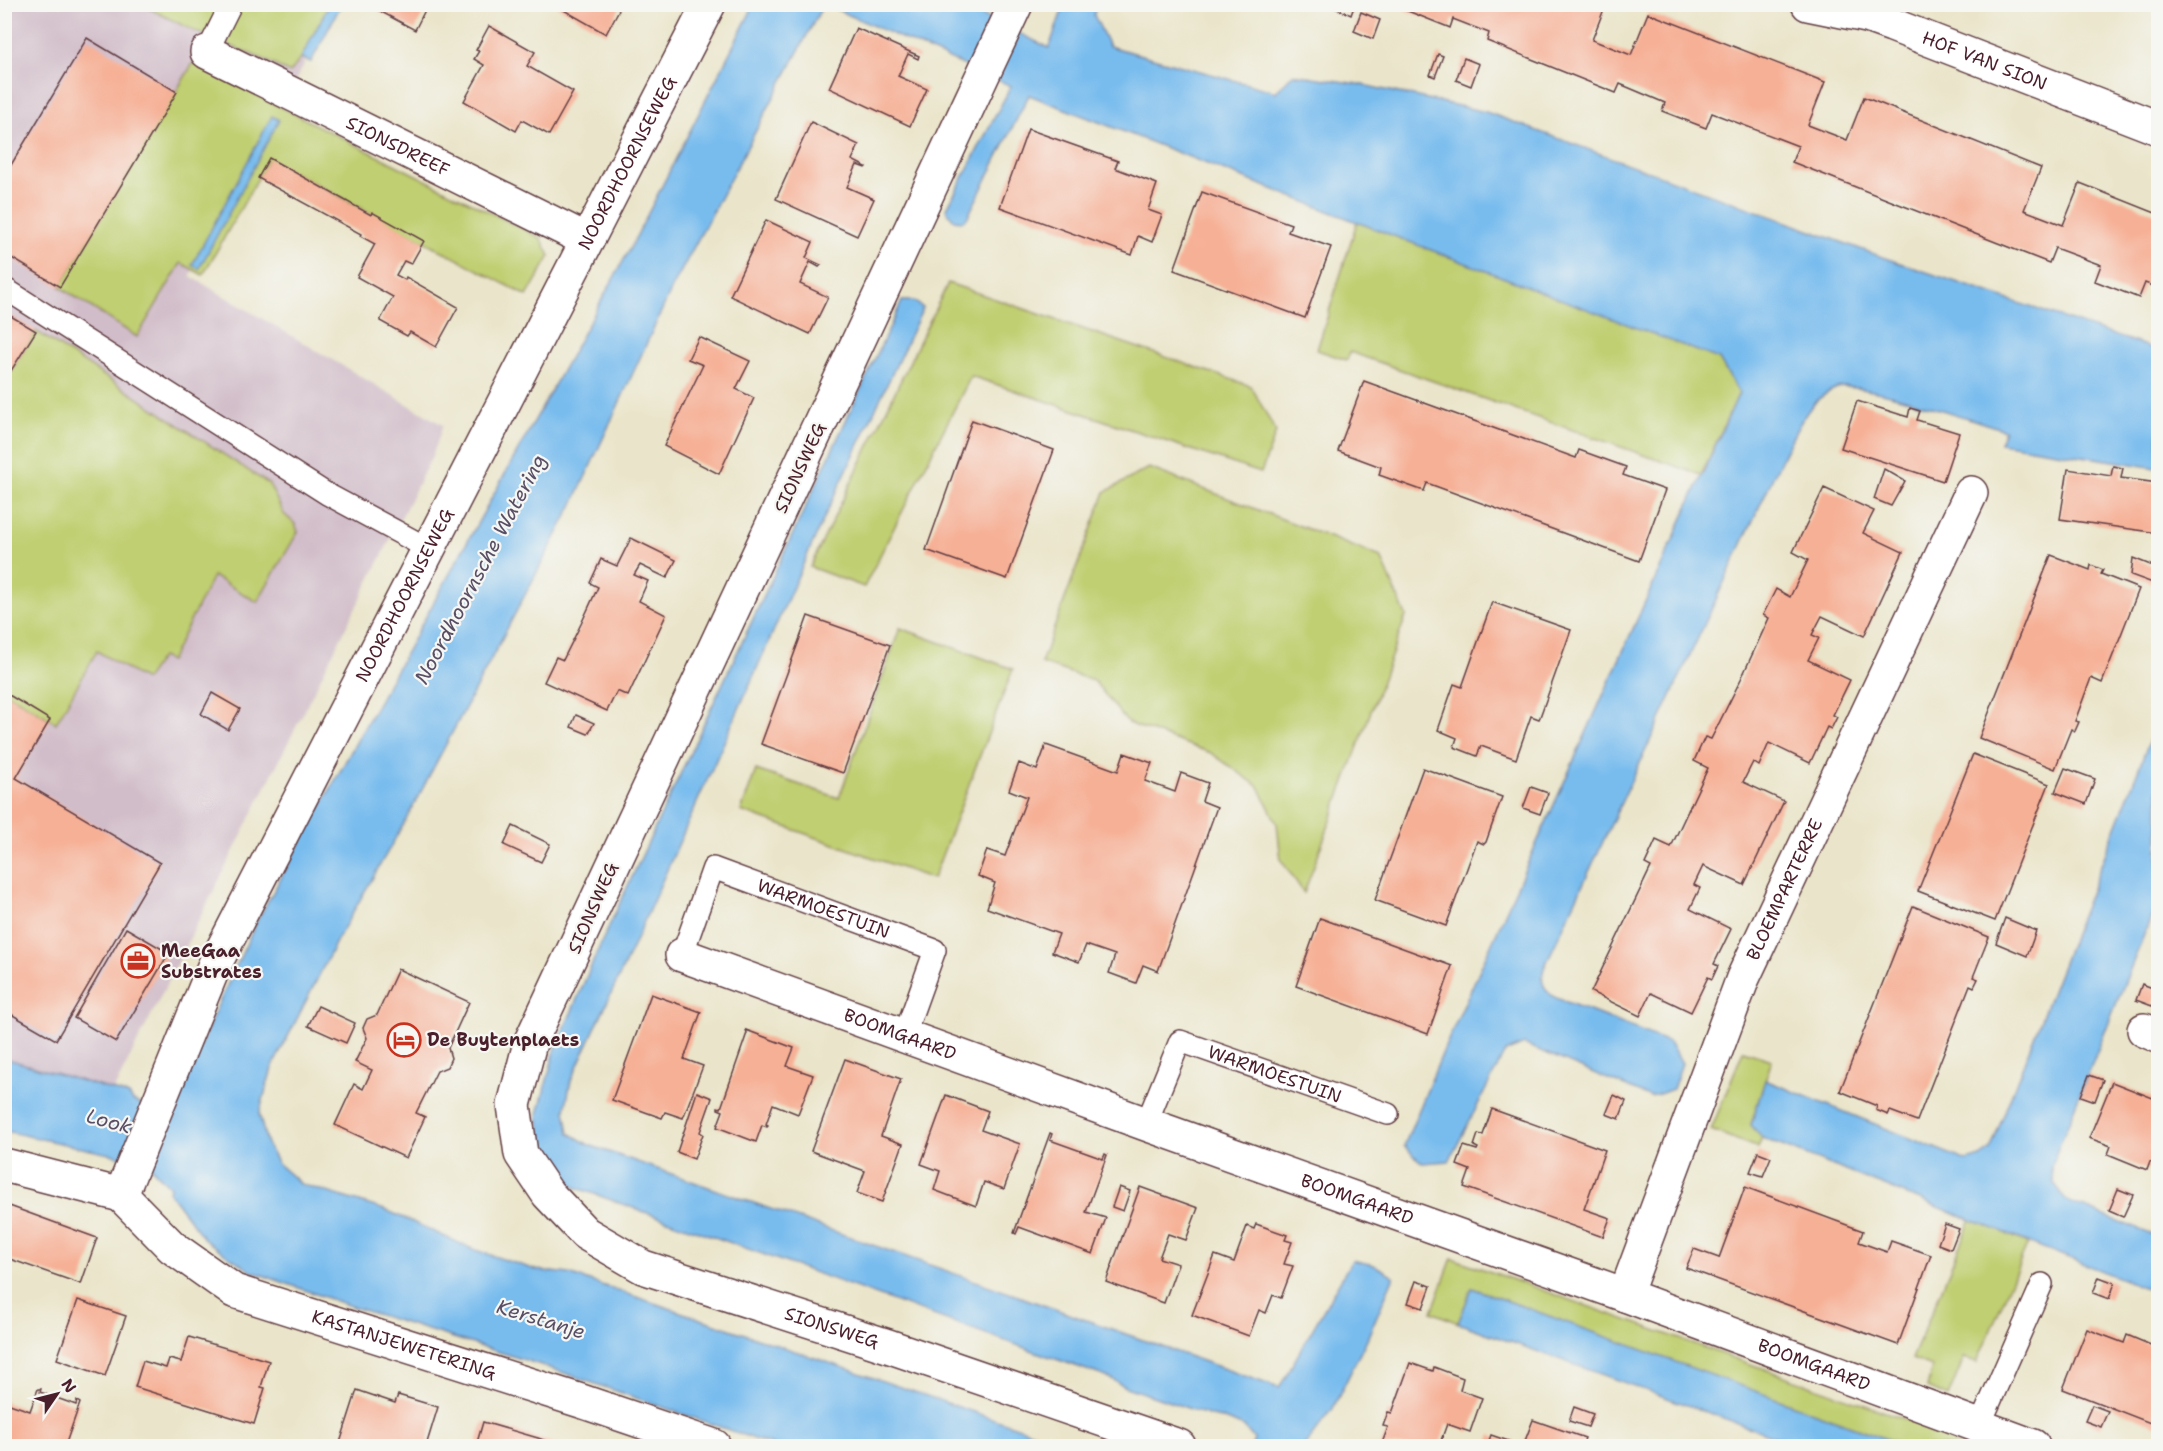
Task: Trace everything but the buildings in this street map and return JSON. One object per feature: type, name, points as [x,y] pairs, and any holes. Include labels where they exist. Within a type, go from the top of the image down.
[{"type":"street","name":"NOORDHOORNSEWEG","points":[[127,1180],[215,964],[709,4]]},
{"type":"street","name":"HOF VAN SION","points":[[1808,4],[1867,16],[2158,128]]},
{"type":"street","name":"SIONSWEG","points":[[1012,14],[530,1043],[514,1106],[521,1154],[548,1194],[585,1233],[643,1266],[888,1346],[1179,1446]]},
{"type":"street","name":"SIONSDREEF","points":[[207,52],[587,240]]},
{"type":"street","name":"BLOEMPARTERRE","points":[[1625,1295],[1743,978],[1971,493]]},
{"type":"street","name":"BOOMGAARD","points":[[682,955],[1625,1295],[2032,1446]]},
{"type":"street","points":[[4,1165],[127,1180]]},
{"type":"street","name":"KASTANJEWETERING","points":[[127,1180],[172,1247],[234,1292],[714,1446]]},
{"type":"lane","points":[[207,52],[231,4]]},
{"type":"lane","points":[[4,288],[327,494],[429,549]]},
{"type":"lane","name":"WARMOESTUIN","points":[[682,955],[713,868],[935,951],[904,1036]]},
{"type":"lane","name":"WARMOESTUIN","points":[[1146,1124],[1180,1041],[1388,1114]]},
{"type":"lane","points":[[1979,1427],[2042,1284]]},
{"type":"shaded area","points":[[4,5],[336,5],[190,276],[443,425],[432,456],[107,1103],[5,1084]]},
{"type":"green space","points":[[142,5],[329,5],[301,58],[290,73],[263,59],[194,31]]},
{"type":"green space","points":[[193,63],[541,238],[550,256],[527,296],[269,159],[203,275],[181,263],[137,337],[60,287]]},
{"type":"green space","points":[[1357,222],[1719,359],[1739,393],[1701,475],[1350,352],[1347,360],[1317,350]]},
{"type":"green space","points":[[948,283],[1251,386],[1276,432],[1261,473],[971,376],[864,587],[810,567]]},
{"type":"green space","points":[[36,331],[269,484],[284,514],[295,524],[298,532],[257,602],[213,576],[170,661],[161,657],[145,680],[97,651],[56,723],[5,692],[4,382]]},
{"type":"green space","points":[[1149,468],[1381,557],[1406,616],[1304,893],[1281,860],[1277,824],[1259,787],[1211,753],[1128,723],[1094,681],[1041,663],[1105,492]]},
{"type":"green space","points":[[900,628],[1013,669],[933,879],[741,811],[756,770],[839,798]]},
{"type":"green space","points":[[1743,1051],[1772,1060],[1751,1124],[1762,1138],[1758,1148],[1711,1130]]},
{"type":"green space","points":[[1971,1219],[2028,1243],[1977,1362],[1964,1358],[1948,1397],[1927,1388],[1932,1367],[1912,1359]]},
{"type":"green space","points":[[1452,1258],[1981,1446],[1906,1446],[1472,1288],[1458,1323],[1432,1312]]},
{"type":"water","points":[[329,5],[341,5],[311,62],[301,58]]},
{"type":"water","points":[[754,5],[823,5],[672,288],[572,506],[407,818],[337,940],[272,1068],[259,1114],[267,1144],[278,1164],[301,1184],[388,1211],[472,1249],[536,1270],[569,1274],[1073,1446],[775,1446],[538,1364],[353,1307],[251,1271],[205,1240],[169,1192],[170,1187],[152,1168],[114,1155],[5,1131],[4,1058],[129,1095],[133,1101],[172,1117],[213,1016],[257,921],[632,245]]},
{"type":"water","points":[[826,5],[962,5],[1049,48],[1064,5],[1096,5],[1094,15],[1109,46],[1276,92],[1293,74],[1358,84],[1486,112],[1885,258],[2158,350],[2158,468],[2000,443],[2005,430],[1919,403],[1868,390],[1837,388],[1818,400],[1804,417],[1782,458],[1544,968],[1543,984],[1554,997],[1669,1042],[1682,1063],[1673,1089],[1651,1097],[1524,1044],[1505,1052],[1449,1161],[1422,1163],[1404,1146],[1445,1047],[1739,393],[1719,359],[1029,95],[967,218],[963,221],[954,220],[946,210],[1011,86]]},
{"type":"water","points":[[272,116],[279,120],[199,269],[192,265]]},
{"type":"water","points":[[902,301],[914,301],[923,308],[818,531],[571,1080],[565,1110],[569,1133],[589,1145],[1279,1388],[1352,1260],[1374,1265],[1394,1276],[1367,1339],[1332,1410],[1304,1446],[1252,1446],[1254,1439],[1244,1427],[1221,1418],[1123,1386],[1112,1379],[572,1186],[543,1158],[538,1114],[555,1050],[602,941]]},
{"type":"water","points":[[2158,719],[2158,900],[2051,1166],[2054,1184],[2067,1201],[2158,1237],[2158,1293],[1762,1138],[1751,1125],[1765,1080],[1967,1161],[1980,1157],[1990,1150]]},
{"type":"water","points":[[1472,1288],[1906,1446],[1801,1446],[1458,1323]]},
{"type":"place","name":"MeeGaa Substrates","points":[[138,961]]},
{"type":"place","name":"De Buytenplaets","points":[[404,1040]]},
{"type":"water label","name":"Noordhoornsche Watering","points":[[480,569]]},
{"type":"water label","name":"Look","points":[[109,1121]]},
{"type":"water label","name":"Kerstanje","points":[[541,1319]]}]
